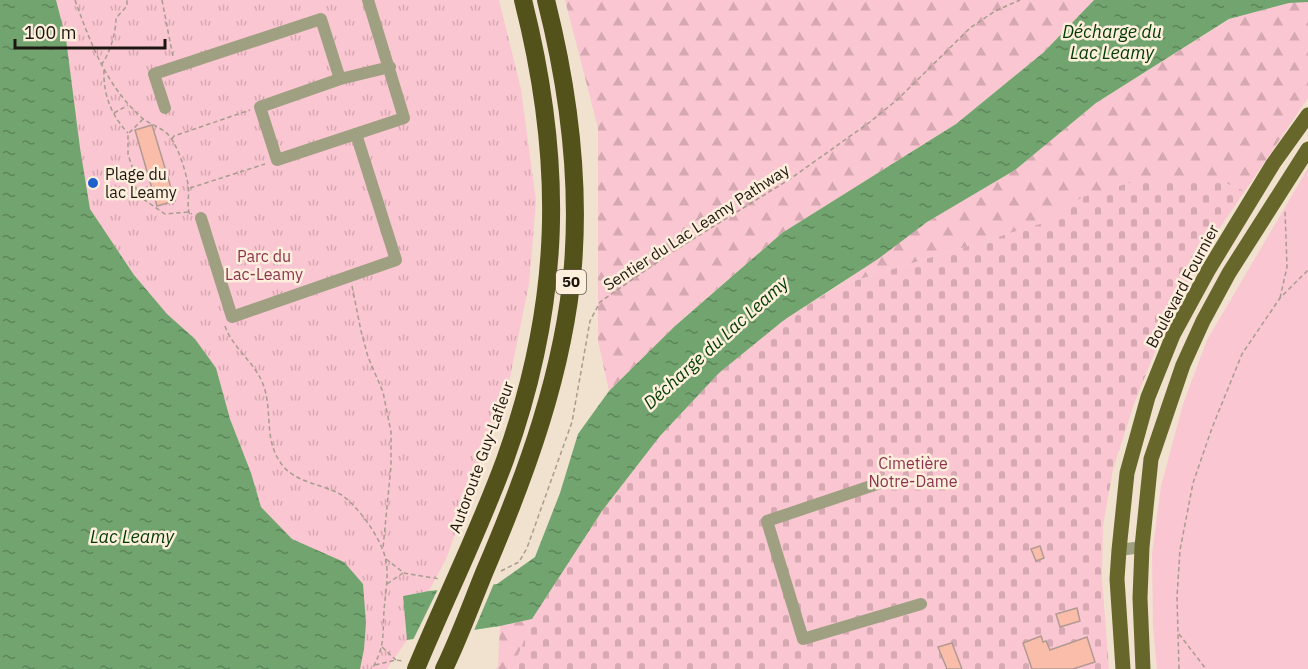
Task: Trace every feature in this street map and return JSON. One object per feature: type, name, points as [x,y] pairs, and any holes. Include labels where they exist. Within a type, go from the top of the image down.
[{"type":"highway","name":"Autoroute Guy-Lafleur","points":[[413,667],[464,560],[502,469],[524,400],[537,346],[550,267],[552,188],[549,142],[537,61],[523,0]]},
{"type":"highway","name":"50","points":[[445,666],[522,477],[550,392],[562,341],[573,265],[575,201],[571,136],[559,58],[546,0]]},
{"type":"main road","name":"Boulevard Fournier","points":[[1122,669],[1119,550],[1127,473],[1148,397],[1173,335],[1209,269],[1273,165],[1308,115]]},
{"type":"main road","points":[[1143,669],[1140,618],[1142,547],[1151,459],[1183,365],[1203,321],[1229,273],[1308,149]]},
{"type":"lane","points":[[368,0],[390,67],[404,118],[277,160],[260,106],[340,79],[390,67]]},
{"type":"lane","points":[[165,108],[154,74],[321,19],[340,79]]},
{"type":"lane","points":[[201,218],[232,317],[396,260],[356,134]]},
{"type":"lane","points":[[880,483],[767,521],[803,639],[921,604]]},
{"type":"lane","points":[[1119,550],[1142,547]]},
{"type":"path","points":[[101,64],[109,56],[110,44],[116,32],[116,18],[127,6],[127,0]]},
{"type":"path","points":[[162,0],[176,67]]},
{"type":"path","name":"Sentier du Lac Leamy Pathway","points":[[494,573],[510,568],[525,554],[572,422],[590,321],[600,302],[669,254],[790,179],[870,122],[898,99],[970,28],[995,11],[1020,0]]},
{"type":"path","points":[[104,69],[106,98],[118,123],[128,134],[128,155],[135,174],[136,189],[143,200],[165,214],[188,212],[201,218]]},
{"type":"path","points":[[114,114],[130,104]]},
{"type":"path","points":[[172,139],[174,136],[260,106]]},
{"type":"path","points":[[128,134],[143,119]]},
{"type":"path","points":[[188,188],[191,189],[277,160]]},
{"type":"path","points":[[1280,298],[1287,267],[1288,246],[1287,217],[1281,189]]},
{"type":"path","points":[[1179,669],[1177,597],[1180,550],[1193,483],[1242,354],[1280,298],[1308,270]]},
{"type":"path","points":[[349,276],[368,357],[383,392],[391,432],[391,466],[382,549]]},
{"type":"path","points":[[372,669],[381,646],[386,559],[404,573],[445,580]]},
{"type":"path","points":[[386,584],[404,573]]},
{"type":"path","points":[[1178,634],[1206,669]]},
{"type":"path","points":[[381,646],[396,660],[413,667]]},
{"type":"path","points":[[374,665],[396,660]]},
{"type":"green space","name":"Parc du Lac-Leamy","points":[[0,0],[499,0],[521,89],[536,201],[529,284],[509,382],[446,559],[429,591],[403,596],[407,640],[387,669],[0,669]]},
{"type":"green space","points":[[565,0],[1094,0],[1044,52],[956,124],[782,233],[680,321],[609,391],[598,341],[598,128]]},
{"type":"green space","points":[[1308,2],[1308,98],[1245,191],[1217,180],[1083,197],[1043,223],[838,286],[927,222],[1015,170],[1096,103],[1230,19],[1289,3]]},
{"type":"green space","points":[[1308,168],[1308,669],[1157,669],[1153,627],[1152,554],[1161,486],[1183,404],[1207,340]]},
{"type":"green space","name":"Cimetière Notre-Dame","points":[[1139,180],[1217,180],[1245,191],[1198,260],[1165,327],[1134,404],[1113,469],[1103,526],[1102,579],[1109,669],[517,669],[518,656],[532,619],[602,511],[660,436],[719,373],[784,320],[838,286],[1043,223],[1083,197]]},
{"type":"green space","points":[[532,619],[518,656],[517,669],[496,669],[500,626]]},
{"type":"water","name":"Lac Leamy","points":[[0,0],[56,0],[66,39],[90,209],[134,275],[167,314],[195,339],[216,368],[230,419],[251,473],[261,507],[292,539],[344,562],[363,584],[366,623],[360,669],[0,669]]},
{"type":"water","name":"Décharge du Lac Leamy","points":[[1094,0],[1308,0],[1308,2],[1289,3],[1229,19],[1096,103],[1015,170],[927,222],[878,259],[784,320],[719,373],[660,436],[602,511],[532,619],[407,640],[403,596],[497,584],[535,557],[560,493],[578,434],[609,391],[675,326],[782,233],[956,124],[1044,52]]},
{"type":"pier","points":[[495,581],[473,633],[412,642],[439,587]]},
{"type":"building","points":[[152,125],[175,201],[157,206],[135,130]]},
{"type":"building","points":[[1040,546],[1044,558],[1036,561],[1031,549]]},
{"type":"building","points":[[1077,608],[1080,621],[1060,627],[1056,614]]},
{"type":"building","points":[[1041,636],[1050,650],[1087,637],[1095,662],[1073,669],[1032,669],[1023,643]]},
{"type":"building","points":[[952,643],[962,669],[947,669],[938,647]]},
{"type":"place","name":"Plage du lac Leamy","points":[[93,183]]}]
